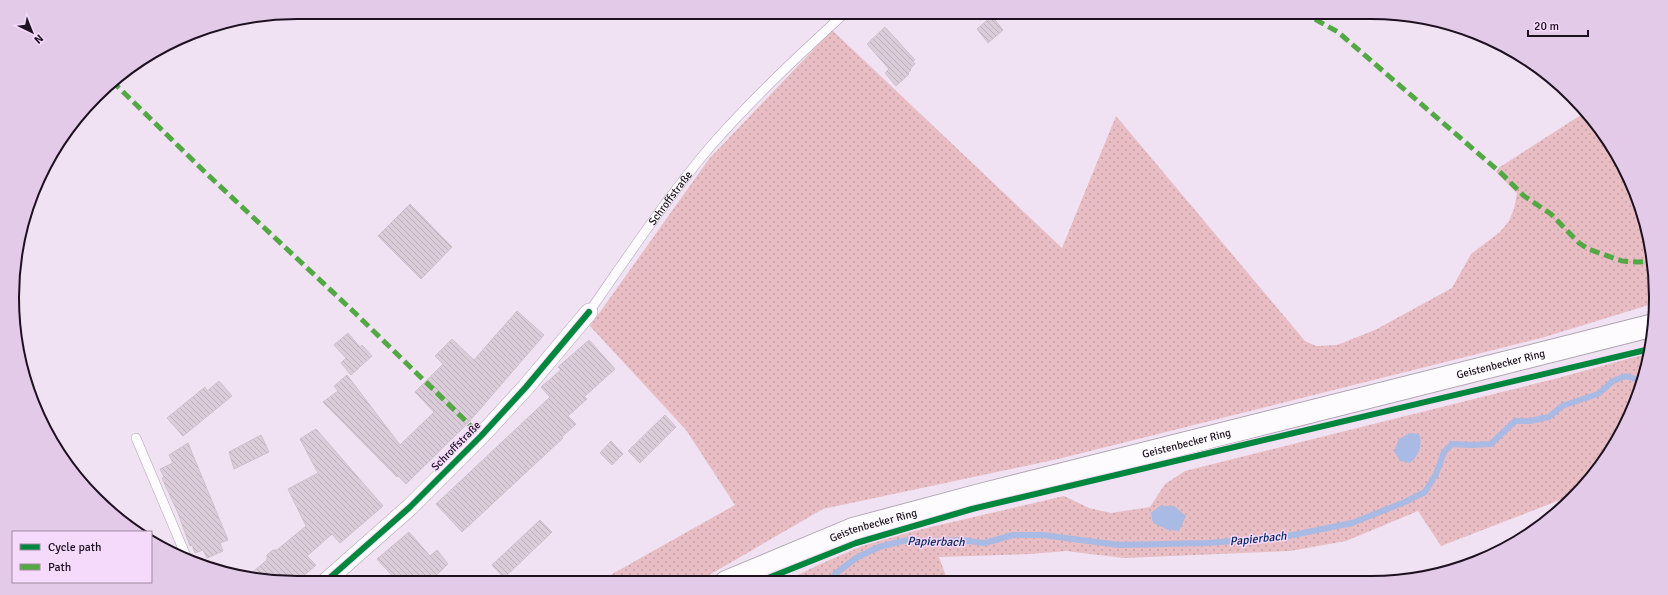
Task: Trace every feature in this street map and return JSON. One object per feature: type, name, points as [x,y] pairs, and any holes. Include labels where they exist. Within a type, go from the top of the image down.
[{"type":"main road","name":"Geistenbecker Ring","points":[[740,576],[853,529],[988,493],[1647,327]]},
{"type":"street","name":"Schroffstraße","points":[[332,576],[410,507],[481,436],[526,387],[589,312]]},
{"type":"lane","name":"Schroffstraße","points":[[589,312],[662,208],[710,147],[779,74],[838,19]]},
{"type":"lane","points":[[136,438],[184,552]]},
{"type":"shaded area","points":[[832,30],[1062,248],[1116,116],[1305,341],[1316,346],[1337,345],[1375,330],[1452,288],[1471,254],[1500,232],[1509,221],[1514,209],[1517,193],[1496,172],[1500,167],[1581,115],[1612,158],[1628,191],[1640,225],[1644,243],[1647,261],[1649,305],[1545,337],[1058,459],[823,509],[707,576],[609,576],[735,505],[686,430],[590,326],[709,159]]},
{"type":"shaded area","points":[[1643,355],[1640,370],[1628,404],[1612,437],[1580,481],[1562,499],[1441,546],[1418,511],[1346,541],[1290,551],[1124,558],[1066,551],[1030,554],[939,557],[946,576],[796,576],[862,546],[914,531],[1064,496],[1089,508],[1111,513],[1150,507],[1165,484],[1185,471],[1558,378]]},
{"type":"water","points":[[1410,433],[1419,434],[1421,442],[1416,457],[1410,463],[1400,461],[1394,451],[1399,439]]},
{"type":"water","points":[[1160,506],[1174,506],[1186,516],[1179,531],[1169,530],[1153,523],[1151,513]]},
{"type":"building","points":[[989,19],[994,19],[1003,30],[988,43],[977,29]]},
{"type":"building","points":[[885,27],[915,60],[913,61],[915,64],[910,69],[909,74],[896,86],[885,73],[889,69],[867,44]]},
{"type":"building","points":[[410,204],[452,247],[421,279],[378,236]]},
{"type":"building","points":[[517,311],[544,335],[468,423],[406,484],[398,476],[397,477],[323,402],[338,391],[334,386],[347,375],[400,445],[434,412],[415,392],[443,364],[435,356],[452,339],[474,360]]},
{"type":"building","points":[[348,333],[360,347],[362,345],[372,356],[351,375],[341,363],[346,358],[334,345]]},
{"type":"building","points":[[589,340],[615,369],[584,397],[587,399],[568,416],[576,424],[562,437],[563,438],[462,532],[436,504],[550,397],[541,387],[561,370],[558,367]]},
{"type":"building","points":[[219,381],[232,396],[183,436],[167,418],[205,387],[207,391]]},
{"type":"building","points":[[665,415],[676,427],[640,463],[628,451]]},
{"type":"building","points":[[316,429],[383,506],[340,543],[332,534],[307,556],[316,565],[303,576],[252,573],[267,560],[267,555],[273,550],[277,550],[306,526],[288,489],[318,473],[300,439]]},
{"type":"building","points":[[261,435],[269,452],[234,469],[229,452]]},
{"type":"building","points":[[611,441],[623,454],[612,465],[600,453]]},
{"type":"building","points":[[188,443],[228,540],[220,543],[223,551],[207,558],[203,550],[195,553],[192,545],[190,546],[178,513],[162,478],[164,477],[160,469],[173,463],[169,455]]},
{"type":"building","points":[[540,520],[552,532],[506,576],[502,576],[492,565]]},
{"type":"building","points":[[409,532],[430,556],[437,550],[448,564],[435,576],[392,576],[377,559]]},
{"type":"waterway","name":"Papierbach","points":[[834,576],[856,558],[879,547],[907,540],[934,542],[960,540],[985,543],[1013,535],[1043,535],[1119,545],[1208,543],[1283,537],[1352,523],[1405,502],[1425,492],[1436,474],[1444,452],[1452,444],[1491,444],[1515,421],[1530,421],[1549,417],[1562,406],[1598,394],[1613,381],[1626,376],[1637,379]]},
{"type":"marked path","points":[[1315,19],[1338,32],[1502,174],[1524,196],[1551,214],[1579,243],[1588,249],[1622,261],[1647,261]]},
{"type":"marked path","points":[[117,86],[207,174],[354,312],[481,436]]},
{"type":"cycle path","points":[[332,576],[410,507],[481,436],[526,387],[589,312]]},
{"type":"cycle path","points":[[773,576],[856,543],[972,509],[1644,350]]}]
